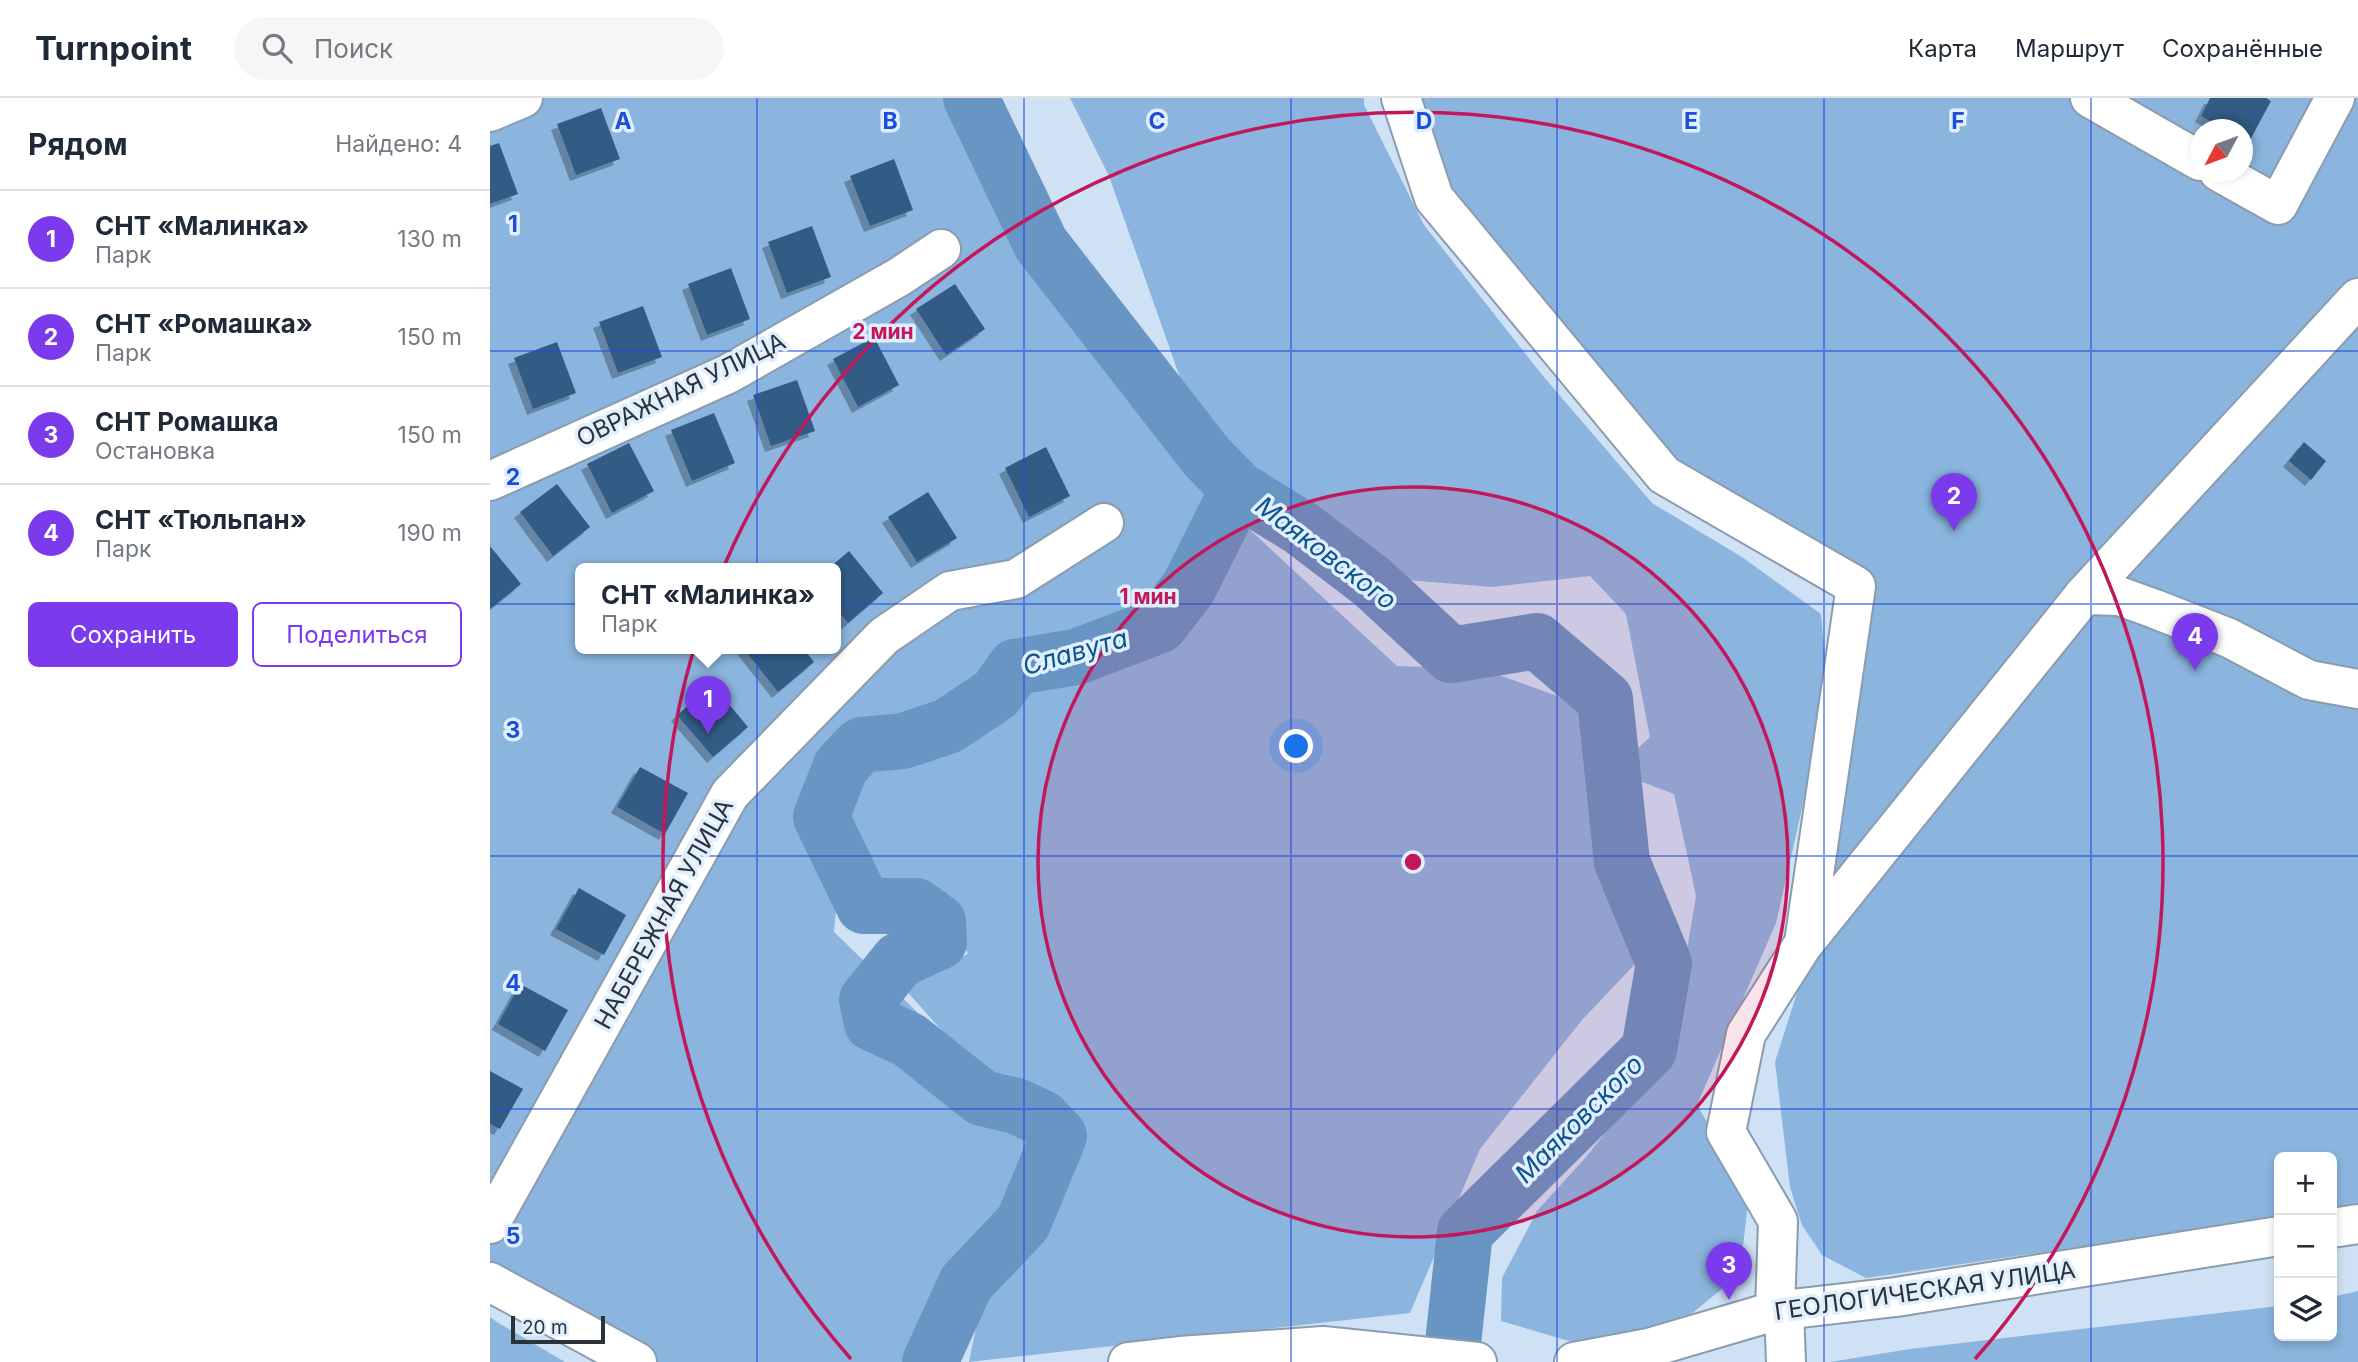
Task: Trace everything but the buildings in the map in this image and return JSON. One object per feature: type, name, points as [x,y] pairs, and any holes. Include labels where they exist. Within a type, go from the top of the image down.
[{"type":"street","points":[[490,112],[523,98]]},
{"type":"street","points":[[1401,98],[1434,198],[1664,475],[1856,586],[1804,943]]},
{"type":"street","points":[[2090,98],[2190,155]]},
{"type":"street","points":[[2237,182],[2278,205],[2334,98]]},
{"type":"street","name":"ОВРАЖНАЯ УЛИЦА","points":[[490,481],[728,374],[899,277],[941,249]]},
{"type":"street","points":[[1786,1362],[1780,1311],[1778,1221],[1726,1132],[1746,1034],[1804,943],[2084,595],[2358,298]]},
{"type":"street","name":"НАБЕРЕЖНАЯ УЛИЦА","points":[[490,1224],[730,794],[884,636],[950,591],[1016,579],[1104,523]]},
{"type":"street","points":[[2084,595],[2119,596],[2229,638],[2309,680],[2358,689]]},
{"type":"street","points":[[2337,1227],[2358,1224]]},
{"type":"street","name":"ГЕОЛОГИЧЕСКАЯ УЛИЦА","points":[[1574,1362],[1649,1348],[1780,1311],[1896,1297],[2274,1237]]},
{"type":"street","points":[[490,1282],[637,1362]]},
{"type":"street","points":[[1128,1362],[1323,1346],[1476,1362]]},
{"type":"shaded area","points":[[490,98],[975,98],[1017,193],[1238,489],[1189,587],[1015,667],[996,694],[948,726],[903,741],[848,780],[834,932],[975,1068],[896,979],[933,970],[968,954],[951,914],[930,897],[846,887],[850,782],[940,741],[1046,678],[1147,641],[1197,598],[1249,529],[1397,666],[1482,669],[1588,707],[1594,821],[1636,963],[1582,1020],[1480,1149],[1410,1313],[969,1362],[981,1303],[1058,1175],[1065,1116],[989,1080],[1016,1106],[1042,1118],[1059,1136],[1023,1223],[925,1362],[638,1362],[490,1282]]},
{"type":"shaded area","points":[[1070,98],[1364,98],[1364,105],[1424,225],[1543,376],[1652,503],[1742,557],[1821,614],[1828,694],[1776,923],[1697,1105],[1749,1193],[1740,1274],[1674,1328],[1586,1346],[1501,1321],[1502,1278],[1537,1211],[1587,1156],[1641,1087],[1684,968],[1696,896],[1674,794],[1632,778],[1631,755],[1650,737],[1626,614],[1590,576],[1492,587],[1394,579],[1262,481],[1184,389],[1109,176]]},
{"type":"shaded area","points":[[1401,98],[2358,98],[2358,1205],[2337,1209],[2337,1152],[2274,1152],[2274,1219],[1866,1278],[1822,1255],[1802,1225],[1790,1187],[1775,1062],[1803,974],[1856,586],[1664,475],[1434,198]]},
{"type":"shaded area","points":[[2358,1291],[2358,1362],[1830,1362],[1910,1349],[2274,1307],[2274,1341],[2337,1341],[2337,1296]]},
{"type":"shaded area","points":[[490,1317],[497,1322],[565,1362],[490,1362]]},
{"type":"waterway","name":"Маяковского","points":[[971,98],[1041,244],[1206,456],[1238,489],[1301,528],[1372,582],[1451,655],[1537,641],[1605,699],[1622,862],[1664,963],[1649,1050],[1465,1232],[1451,1362]]},
{"type":"waterway","name":"Славута","points":[[930,1362],[966,1283],[1023,1223],[1059,1136],[1042,1118],[1016,1106],[982,1098],[909,1040],[872,1023],[867,1000],[899,960],[939,942],[938,922],[916,906],[864,906],[821,817],[841,766],[861,745],[903,741],[948,726],[996,694],[1015,667],[1076,657],[1160,625],[1189,587],[1238,489]]},
{"type":"place","name":"СНТ «Ромашка»","points":[[1954,531]]},
{"type":"place","name":"СНТ «Тюльпан»","points":[[2195,671]]},
{"type":"place","name":"СНТ «Малинка»","points":[[708,734]]},
{"type":"place","name":"СНТ Ромашка","points":[[1729,1300]]}]
